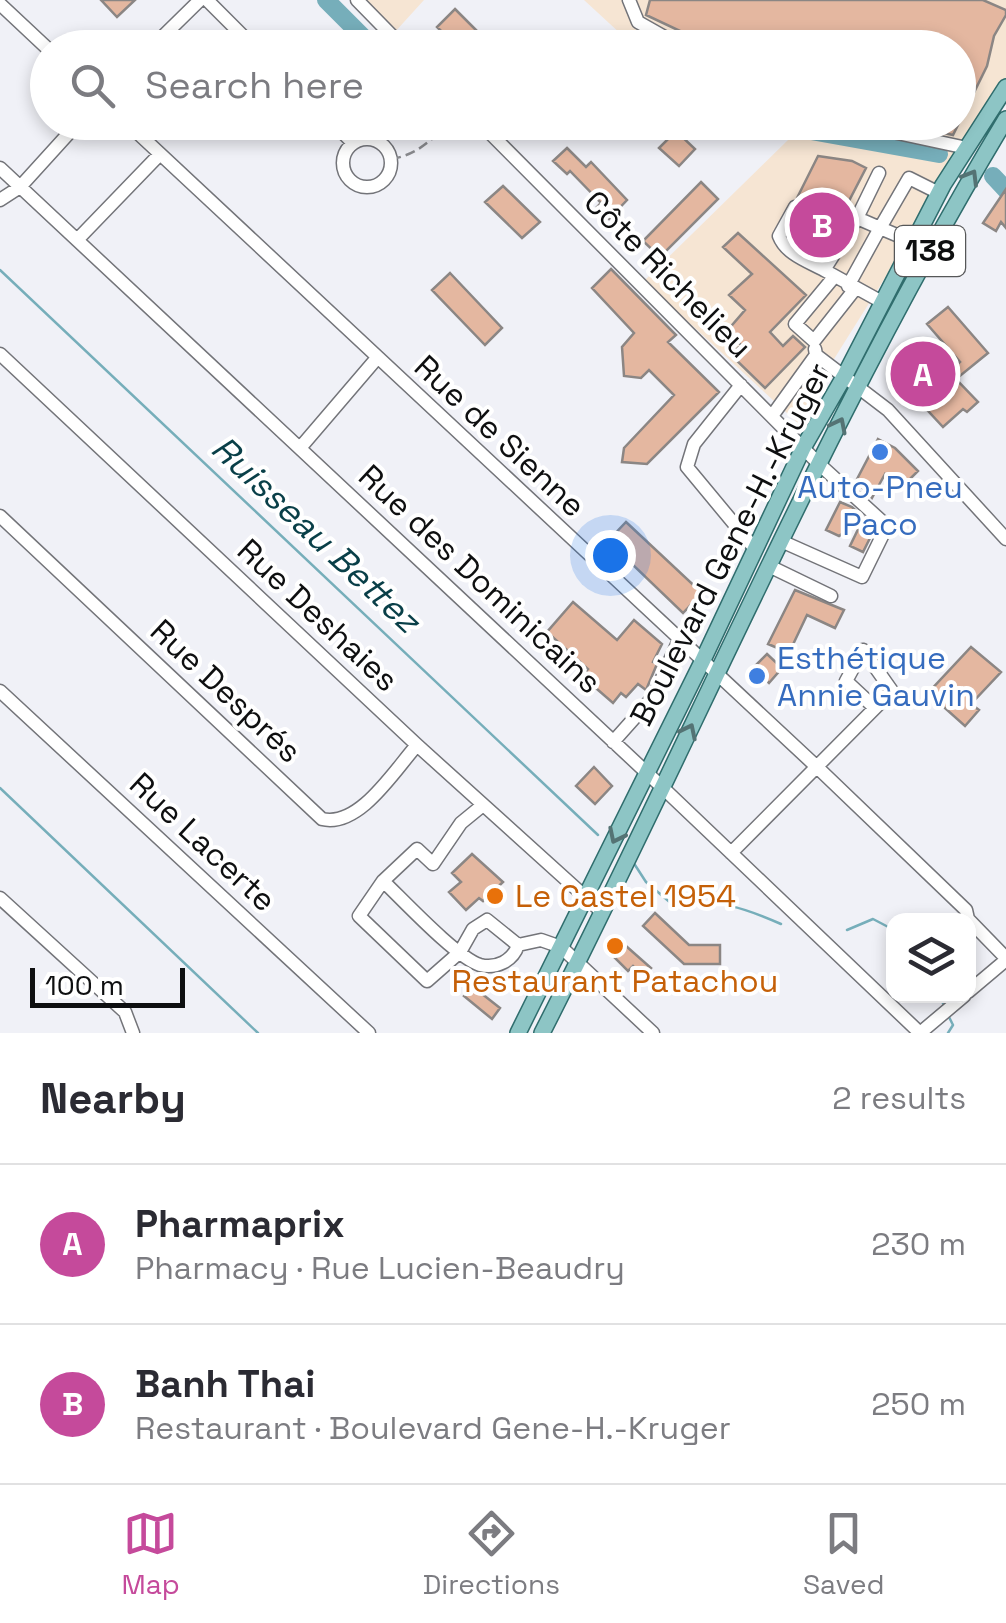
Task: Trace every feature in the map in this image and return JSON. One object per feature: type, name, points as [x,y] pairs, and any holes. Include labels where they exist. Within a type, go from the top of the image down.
[{"type":"main road","name":"Boulevard Gene-H.-Kruger","points":[[976,134],[1006,87]]},
{"type":"main road","name":"Boulevard Gene-H.-Kruger","points":[[542,1033],[819,464],[961,194],[1006,119]]},
{"type":"main road","name":"Boulevard Gene-H.-Kruger","points":[[518,1033],[803,448],[912,242],[972,140]]},
{"type":"street","points":[[170,30],[204,0],[236,30]]},
{"type":"street","points":[[357,0],[386,30]]},
{"type":"street","points":[[629,0],[638,22],[652,30]]},
{"type":"street","points":[[0,4],[30,32]]},
{"type":"street","points":[[0,200],[20,187],[63,140]]},
{"type":"street","name":"Rue de Sienne","points":[[145,140],[818,768],[966,910],[968,920],[1006,959]]},
{"type":"street","points":[[349,140],[352,143]]},
{"type":"street","points":[[362,140],[352,143],[343,156],[344,172],[361,187],[369,188],[384,181],[391,159],[376,140]]},
{"type":"street","name":"Côte Richelieu","points":[[497,140],[819,464],[887,526],[862,576],[781,541]]},
{"type":"street","points":[[930,140],[967,148]]},
{"type":"street","points":[[76,240],[160,154]]},
{"type":"street","name":"Rue des Dominicains","points":[[0,168],[920,1033]]},
{"type":"street","points":[[879,173],[829,274],[795,324],[815,348],[888,410],[1006,540]]},
{"type":"street","points":[[772,416],[851,287],[909,178],[939,194]]},
{"type":"street","points":[[795,206],[779,236],[785,248],[882,302]]},
{"type":"street","points":[[857,218],[912,242]]},
{"type":"street","name":"Rue Deshaies","points":[[0,354],[417,745],[602,912]]},
{"type":"street","points":[[300,448],[377,358]]},
{"type":"street","points":[[740,385],[694,444],[687,467],[756,548]]},
{"type":"street","name":"Rue Després","points":[[0,516],[322,819],[336,823],[356,814],[417,745]]},
{"type":"street","points":[[769,566],[831,596]]},
{"type":"street","points":[[614,742],[654,696],[679,640]]},
{"type":"street","points":[[731,853],[818,768],[876,708],[892,691],[863,650],[846,681],[876,708]]},
{"type":"street","name":"Rue Lacerte","points":[[0,691],[369,1033]]},
{"type":"street","points":[[483,805],[461,823],[434,864],[417,848],[383,881],[359,916],[427,981],[460,952],[473,929],[487,920],[518,945]]},
{"type":"street","points":[[383,881],[478,964],[498,966],[515,954],[518,945]]},
{"type":"street","points":[[0,898],[125,1012],[133,1033]]},
{"type":"street","points":[[518,945],[541,940],[561,948],[653,1033]]},
{"type":"street","points":[[976,985],[1006,959]]},
{"type":"street","points":[[920,1033],[955,1003]]},
{"type":"path","points":[[391,159],[413,156],[431,140]]},
{"type":"shaded area","points":[[362,0],[424,0],[397,30],[391,30]]},
{"type":"shaded area","points":[[584,0],[1006,0],[1006,85],[976,133],[976,30],[617,30]]},
{"type":"shaded area","points":[[788,140],[971,140],[834,359],[801,426],[644,281]]},
{"type":"building","points":[[101,0],[135,0],[117,17]]},
{"type":"building","points":[[650,0],[983,0],[1006,10],[976,88],[976,30],[678,30],[646,15]]},
{"type":"building","points":[[455,9],[476,30],[440,30],[437,27]]},
{"type":"building","points":[[667,140],[686,140],[695,149],[679,166],[659,148]]},
{"type":"building","points":[[567,148],[586,167],[591,162],[627,200],[609,219],[597,207],[601,203],[570,171],[567,174],[553,161]]},
{"type":"building","points":[[818,156],[852,161],[866,168],[820,257],[792,238],[808,206],[797,198]]},
{"type":"building","points":[[701,182],[718,199],[660,257],[643,241]]},
{"type":"building","points":[[503,186],[540,222],[522,238],[485,202]]},
{"type":"building","points":[[1006,189],[1006,228],[1001,222],[996,231],[983,223]]},
{"type":"building","points":[[738,233],[806,295],[770,332],[783,346],[793,336],[805,347],[765,388],[731,355],[741,345],[727,331],[745,310],[729,295],[752,274],[723,247]]},
{"type":"building","points":[[611,269],[676,335],[668,342],[719,392],[647,464],[622,462],[624,448],[674,395],[649,370],[641,378],[624,376],[622,347],[634,333],[592,288]]},
{"type":"building","points":[[450,273],[502,328],[485,345],[432,290]]},
{"type":"building","points":[[948,307],[988,353],[956,379],[978,402],[967,412],[963,409],[943,427],[918,400],[960,362],[927,324]]},
{"type":"building","points":[[878,439],[895,448],[918,471],[900,489],[885,474],[872,498],[856,481]]},
{"type":"building","points":[[840,502],[852,507],[875,528],[863,552],[850,546],[863,519],[839,536],[826,530]]},
{"type":"building","points":[[626,522],[702,593],[683,613],[608,541]]},
{"type":"building","points":[[795,590],[844,610],[835,628],[807,615],[789,653],[768,644]]},
{"type":"building","points":[[573,602],[617,640],[634,620],[662,644],[646,690],[638,684],[626,697],[621,693],[613,703],[582,676],[588,669],[547,632]]},
{"type":"building","points":[[971,647],[1001,672],[971,704],[979,710],[965,726],[928,693]]},
{"type":"building","points":[[767,654],[782,668],[769,683],[753,668]]},
{"type":"building","points":[[594,767],[612,786],[595,804],[576,786]]},
{"type":"building","points":[[472,854],[503,882],[483,901],[479,898],[466,910],[449,892],[461,882],[452,873]]},
{"type":"building","points":[[655,913],[689,945],[720,945],[720,964],[684,964],[643,926]]},
{"type":"building","points":[[626,946],[651,968],[643,976],[633,966],[628,971],[615,958]]},
{"type":"building","points":[[472,986],[500,1008],[492,1019],[464,996]]},
{"type":"waterway","points":[[326,0],[356,30]]},
{"type":"waterway","points":[[862,140],[939,154]]},
{"type":"waterway","points":[[993,176],[1006,190]]},
{"type":"waterway","name":"Ruisseau Bettez","points":[[0,270],[598,835]]},
{"type":"waterway","points":[[0,788],[258,1033]]},
{"type":"waterway","name":"Ruisseau Bettez","points":[[635,865],[646,882],[672,904],[728,905],[781,924]]},
{"type":"waterway","name":"Ruisseau Bettez","points":[[847,930],[873,919],[886,926]]},
{"type":"waterway","name":"Ruisseau Bettez","points":[[943,1003],[945,1007]]},
{"type":"waterway","name":"Ruisseau Bettez","points":[[948,1015],[953,1025],[948,1033]]},
{"type":"place","name":"Banh Thai","points":[[822,225]]},
{"type":"place","name":"Pharmaprix","points":[[923,374]]},
{"type":"place","name":"Auto-Pneu Paco","points":[[880,452]]},
{"type":"place","name":"Esthétique Annie Gauvin","points":[[757,676]]},
{"type":"place","name":"Le Castel 1954","points":[[495,896]]},
{"type":"place","name":"Restaurant Patachou","points":[[615,946]]}]
